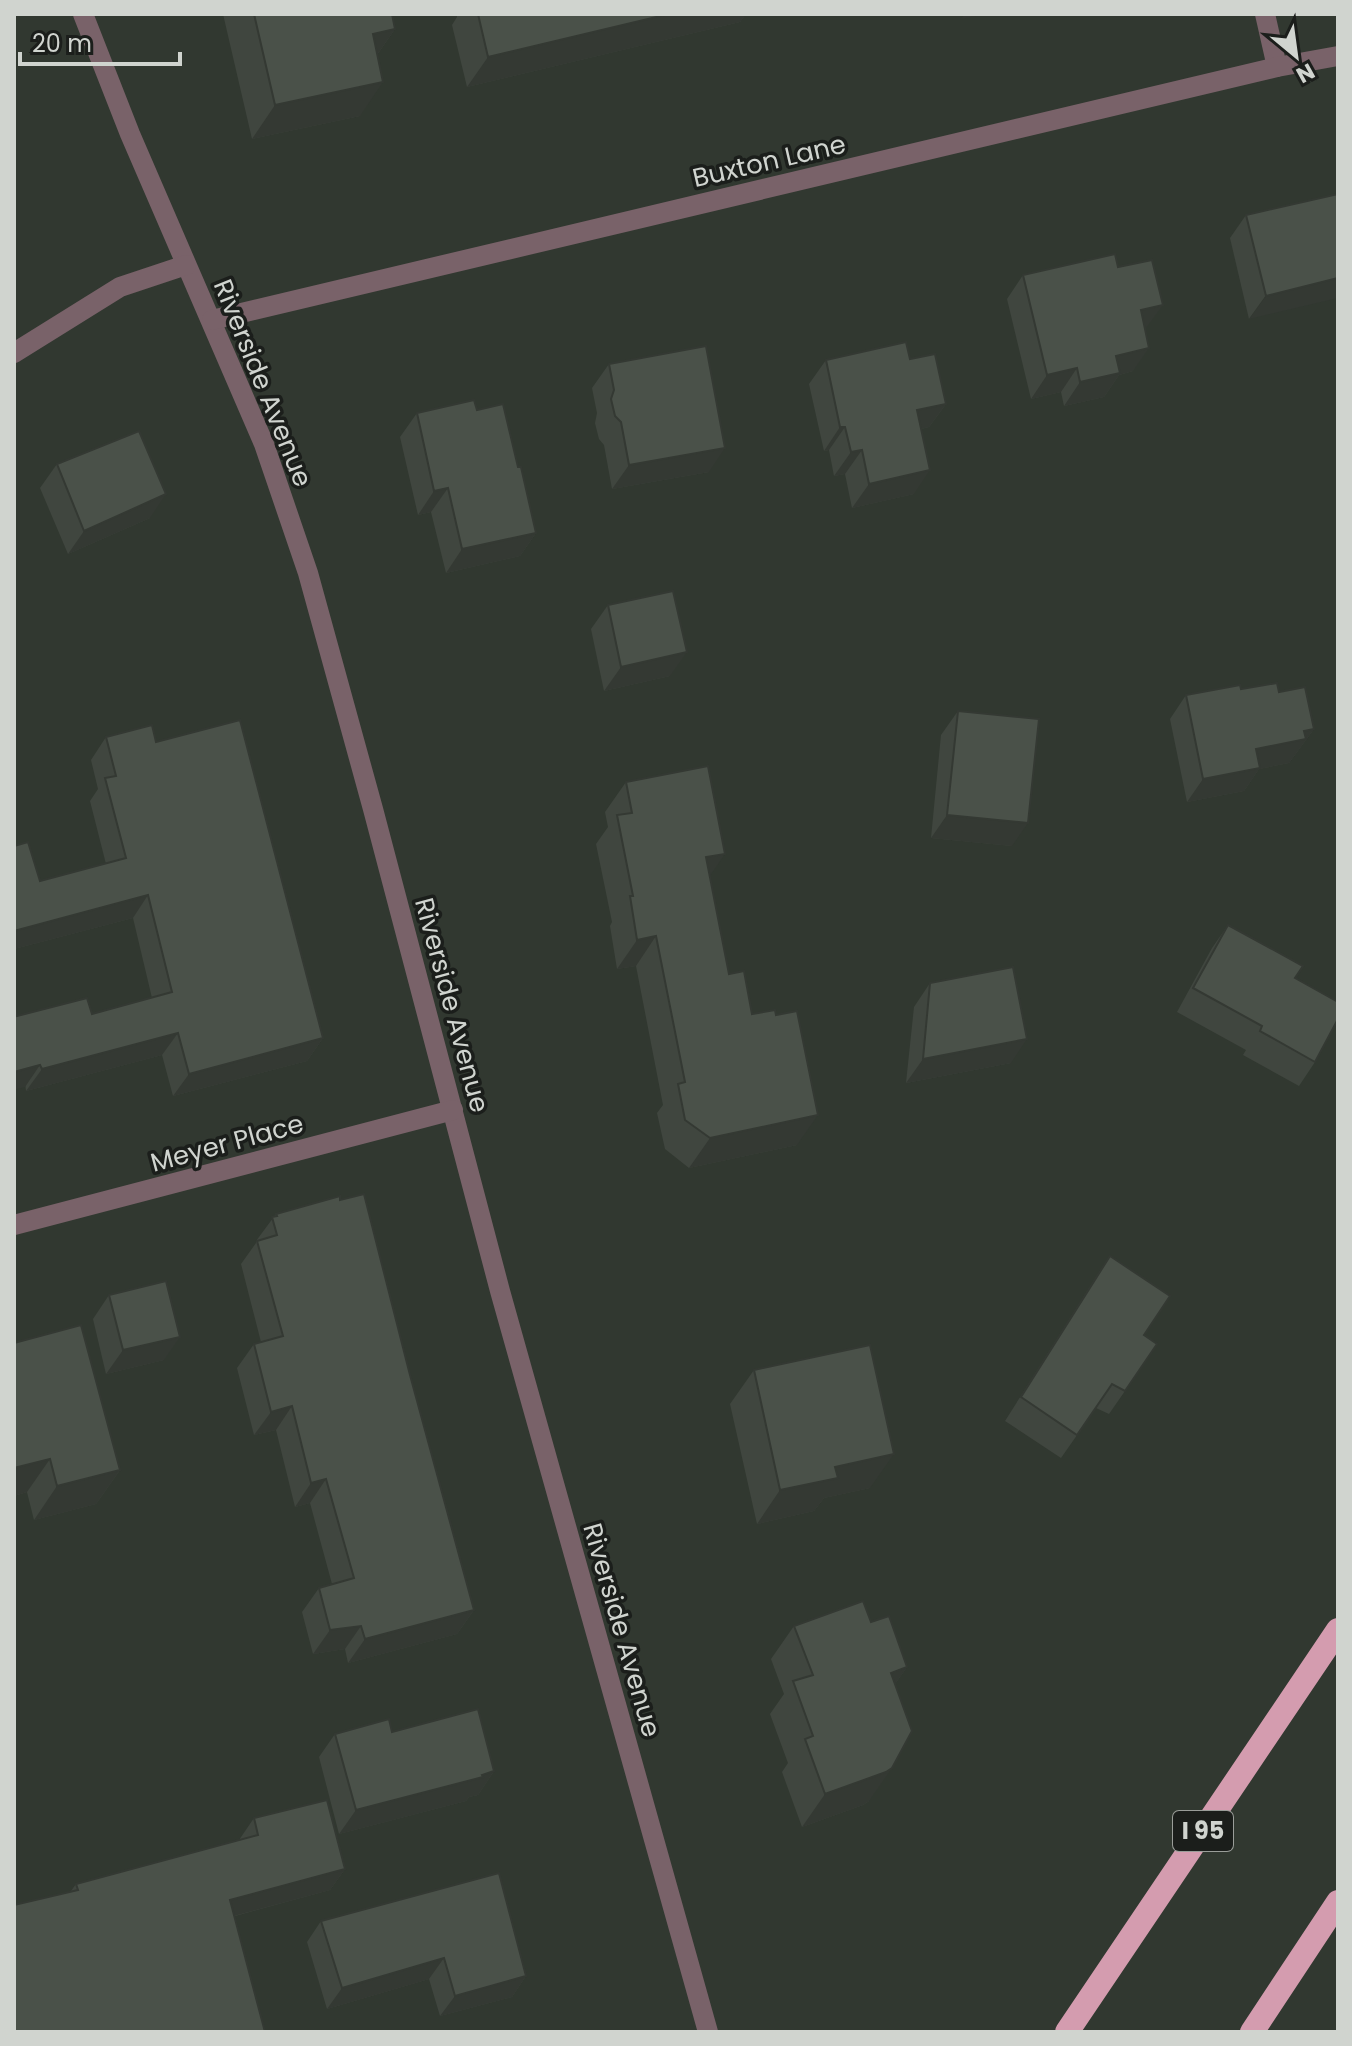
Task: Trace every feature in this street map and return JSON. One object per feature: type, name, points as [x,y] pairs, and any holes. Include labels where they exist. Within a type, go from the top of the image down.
[{"type":"highway","name":"I 95","points":[[1067,2032],[1338,1630]]},
{"type":"highway","points":[[1252,2032],[1338,1902]]},
{"type":"street","name":"Riverside Avenue","points":[[83,14],[130,134],[264,444],[308,573],[504,1306],[708,2032]]},
{"type":"street","points":[[1265,14],[1277,67]]},
{"type":"street","name":"Buxton Lane","points":[[212,320],[1277,67],[1338,56]]},
{"type":"street","points":[[14,353],[120,287],[186,265]]},
{"type":"street","name":"Meyer Place","points":[[14,1225],[453,1110]]},
{"type":"building","points":[[254,14],[392,14],[395,29],[373,34],[383,82],[275,105]]},
{"type":"building","points":[[478,14],[669,14],[488,57]]},
{"type":"building","points":[[1338,194],[1338,278],[1266,296],[1246,215]]},
{"type":"building","points":[[1115,254],[1118,267],[1152,260],[1163,305],[1141,310],[1149,348],[1116,356],[1120,373],[1080,382],[1077,368],[1047,375],[1023,275]]},
{"type":"building","points":[[906,342],[910,359],[935,354],[946,404],[917,410],[930,470],[869,484],[862,450],[851,452],[845,427],[840,427],[826,360]]},
{"type":"building","points":[[706,346],[725,448],[629,465],[621,422],[615,416],[611,399],[614,390],[609,364]]},
{"type":"building","points":[[474,400],[477,410],[503,404],[536,533],[462,549],[448,488],[434,491],[417,413]]},
{"type":"building","points":[[139,431],[166,494],[84,531],[57,464]]},
{"type":"building","points":[[673,591],[687,652],[621,667],[608,605]]},
{"type":"building","points":[[1277,683],[1279,692],[1305,687],[1314,729],[1304,731],[1306,739],[1256,749],[1260,768],[1203,779],[1186,695],[1240,685],[1241,689]]},
{"type":"building","points":[[958,711],[1039,719],[1028,823],[947,815]]},
{"type":"building","points":[[240,720],[323,1038],[189,1074],[178,1033],[42,1069],[40,1065],[14,1072],[14,1003],[17,1016],[87,998],[92,1014],[172,992],[148,895],[14,931],[14,846],[28,842],[40,881],[126,858],[105,778],[116,776],[106,737],[152,725],[156,742]]},
{"type":"building","points":[[708,766],[725,854],[706,857],[729,974],[744,971],[752,1014],[775,1010],[776,1015],[797,1011],[818,1115],[710,1138],[685,1120],[678,1084],[685,1082],[656,936],[637,940],[630,896],[633,896],[617,815],[632,813],[626,782]]},
{"type":"building","points":[[1228,925],[1303,966],[1295,978],[1338,1002],[1338,1019],[1315,1062],[1260,1031],[1262,1026],[1193,988]]},
{"type":"building","points":[[1013,967],[1027,1039],[923,1059],[930,983]]},
{"type":"building","points":[[364,1194],[474,1610],[365,1639],[361,1626],[330,1630],[319,1588],[354,1578],[326,1479],[311,1483],[292,1406],[271,1412],[254,1344],[283,1336],[257,1241],[277,1235],[272,1217],[340,1196],[340,1200]]},
{"type":"building","points":[[1110,1256],[1170,1296],[1144,1335],[1157,1344],[1125,1391],[1112,1384],[1077,1435],[1021,1397]]},
{"type":"building","points":[[166,1281],[180,1337],[123,1350],[109,1295]]},
{"type":"building","points":[[81,1325],[120,1470],[57,1486],[50,1459],[14,1468],[14,1343]]},
{"type":"building","points":[[870,1345],[894,1454],[835,1467],[838,1478],[780,1490],[754,1370]]},
{"type":"building","points":[[863,1601],[871,1622],[889,1616],[907,1667],[891,1673],[912,1731],[892,1768],[825,1794],[805,1739],[813,1736],[793,1681],[813,1675],[794,1626]]},
{"type":"building","points":[[478,1709],[494,1771],[483,1777],[356,1810],[335,1734],[389,1719],[392,1732]]},
{"type":"building","points":[[327,1800],[345,1869],[230,1900],[265,2032],[14,2032],[14,1905],[78,1890],[76,1884],[258,1835],[254,1818]]},
{"type":"building","points":[[499,1873],[526,1976],[455,1996],[444,1958],[342,1988],[321,1921]]}]
